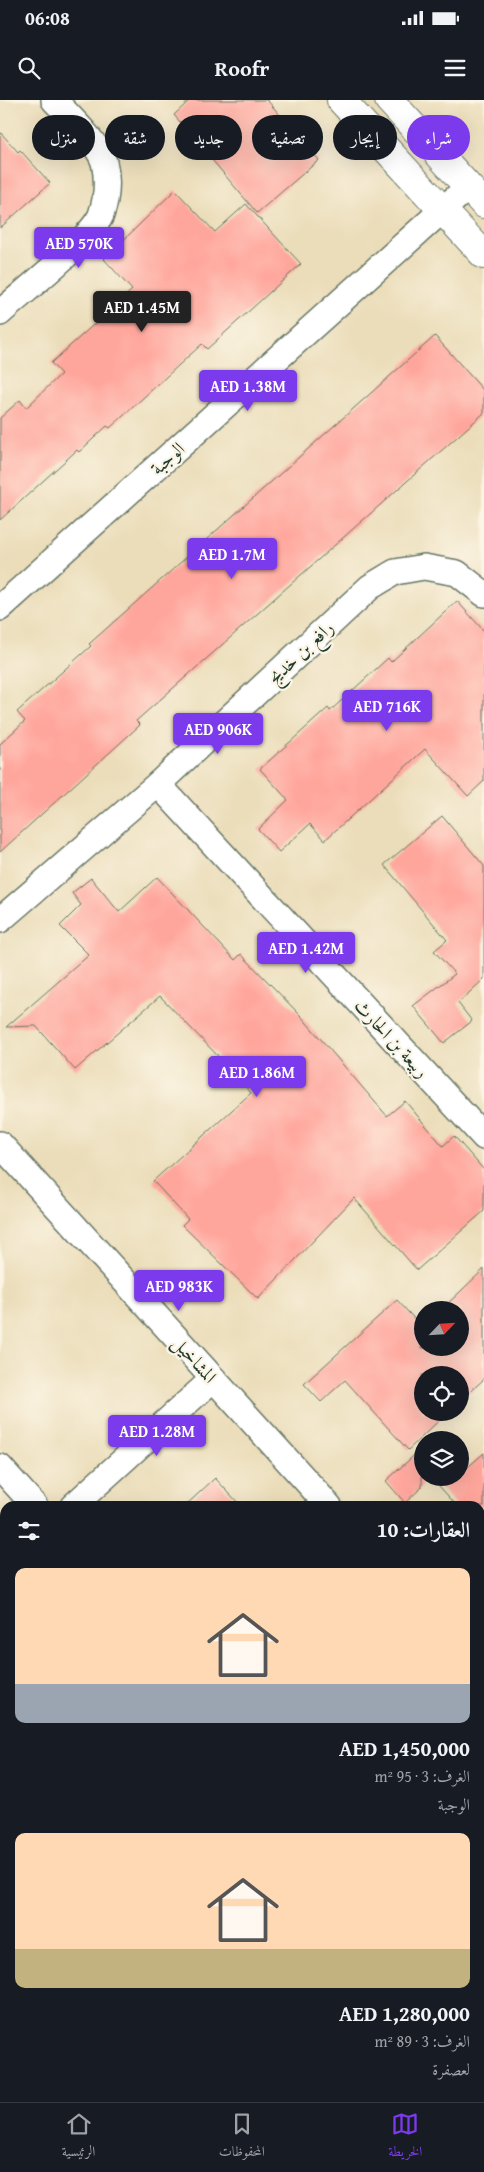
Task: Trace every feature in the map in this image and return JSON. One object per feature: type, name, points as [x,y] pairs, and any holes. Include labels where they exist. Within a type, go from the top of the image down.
[{"type":"street","points":[[0,312],[84,238],[100,216],[107,192],[103,161],[87,136],[54,100]]},
{"type":"street","points":[[341,100],[484,255]]},
{"type":"street","points":[[389,100],[476,195]]},
{"type":"street","name":"الوجبة","points":[[0,608],[443,210],[476,195]]},
{"type":"street","name":"رافع بن خديج","points":[[0,920],[158,784],[370,587],[395,572],[424,567],[457,573],[484,594]]},
{"type":"street","name":"ربيعة بن الحارث","points":[[158,784],[484,1137]]},
{"type":"street","name":"المشاخيل","points":[[0,1144],[324,1501]]},
{"type":"street","points":[[79,1501],[213,1379]]},
{"type":"street","points":[[0,1468],[30,1501]]},
{"type":"building","points":[[190,100],[267,100],[280,115],[252,115],[252,160],[319,160],[257,213],[212,160],[242,160],[242,115],[174,115]]},
{"type":"building","points":[[0,132],[18,152],[20,150],[50,183],[0,228]]},
{"type":"building","points":[[175,190],[215,232],[246,204],[301,264],[207,349],[202,344],[110,428],[107,426],[79,452],[77,450],[0,520],[0,418],[20,400],[26,408],[61,374],[51,363],[132,290],[104,259]]},
{"type":"building","points":[[435,336],[484,391],[484,413],[136,721],[140,725],[0,852],[0,744],[25,721],[17,712],[91,646],[89,644]]},
{"type":"building","points":[[457,601],[484,631],[484,781],[468,796],[425,749],[325,840],[310,824],[279,852],[258,829],[288,800],[260,769],[328,708],[330,711],[388,658],[391,662]]},
{"type":"building","points":[[442,816],[484,866],[484,979],[458,1003],[472,1021],[444,1043],[413,1006],[455,974],[434,951],[447,940],[384,865]]},
{"type":"building","points":[[157,877],[235,960],[241,954],[300,1015],[387,1116],[405,1101],[443,1146],[454,1136],[484,1170],[484,1211],[417,1270],[354,1198],[258,1299],[182,1225],[188,1219],[153,1181],[251,1093],[216,1054],[160,996],[75,1070],[36,1026],[6,1027],[89,955],[60,926],[81,905],[72,893],[91,878],[119,912]]},
{"type":"building","points":[[484,1269],[484,1379],[469,1393],[469,1366],[414,1366],[414,1421],[439,1421],[428,1431],[414,1431],[414,1444],[408,1450],[345,1380],[321,1402],[304,1384],[397,1300],[414,1318],[414,1356],[469,1356],[469,1301],[450,1301]]},
{"type":"building","points":[[484,1453],[484,1501],[453,1501],[439,1486],[469,1486],[469,1466]]},
{"type":"building","points":[[414,1455],[414,1486],[422,1487],[407,1501],[403,1501],[386,1481]]},
{"type":"building","points":[[215,1478],[236,1501],[190,1501]]}]
